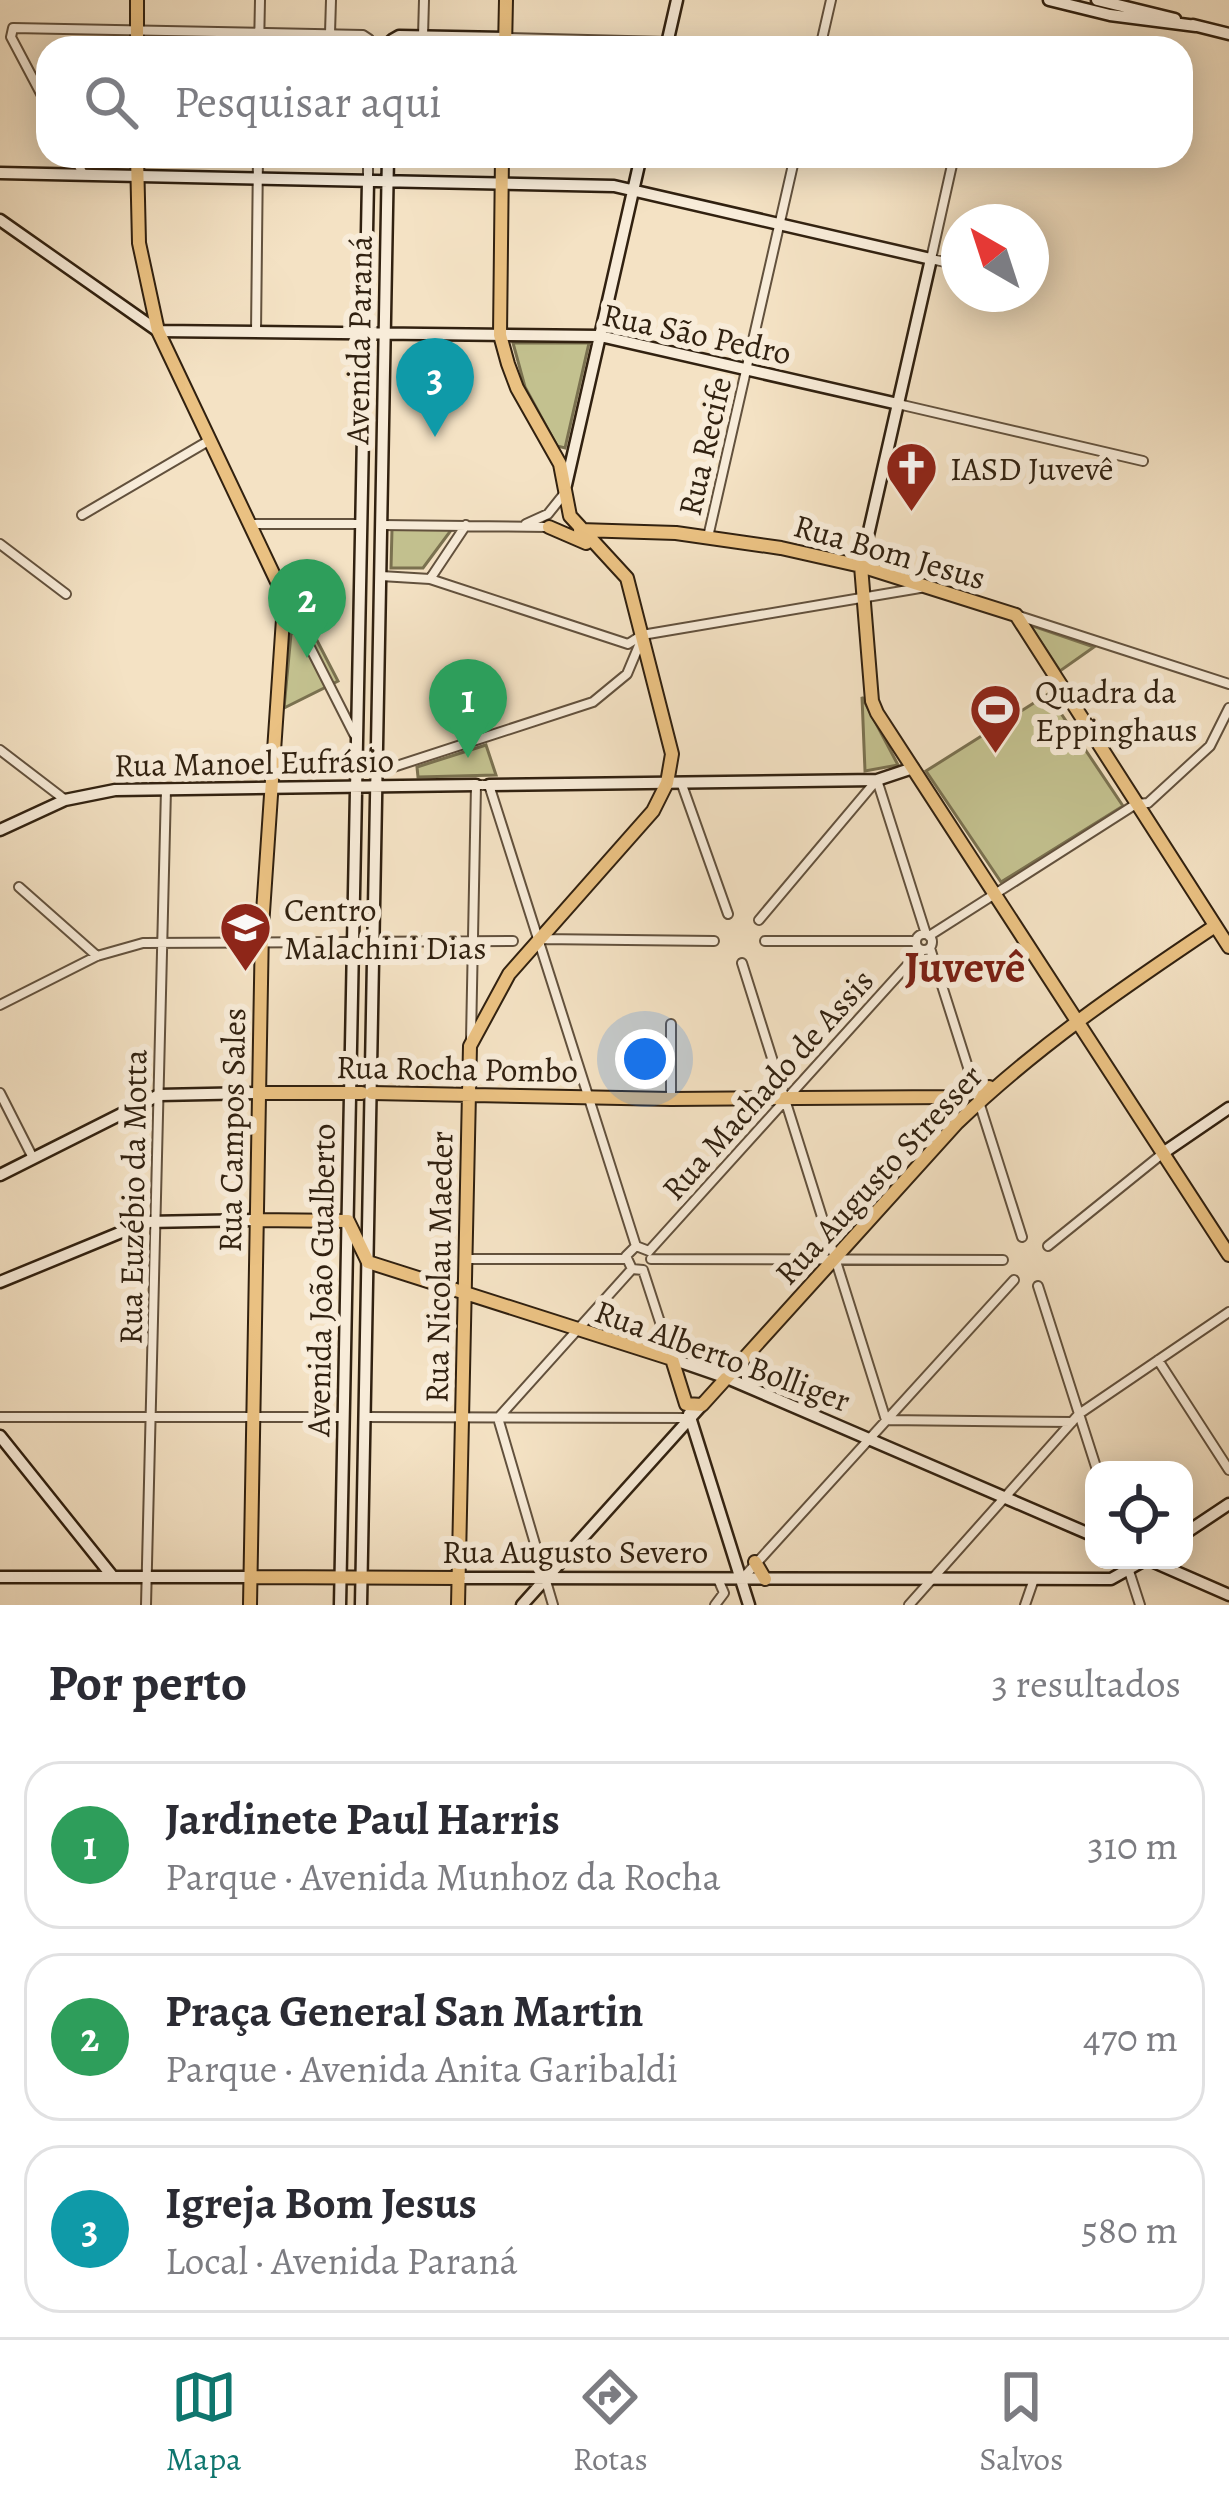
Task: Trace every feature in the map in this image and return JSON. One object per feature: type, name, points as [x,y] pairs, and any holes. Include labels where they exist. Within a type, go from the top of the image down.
[{"type":"main road","points":[[137,0],[137,36]]},
{"type":"main road","points":[[505,36],[506,0]]},
{"type":"main road","points":[[136,168],[141,262],[158,331],[279,586]]},
{"type":"main road","points":[[470,1046],[494,995],[674,783],[670,739],[627,578],[570,516],[560,464],[517,388],[500,335],[502,168]]},
{"type":"main road","points":[[549,527],[598,549]]},
{"type":"main road","name":"Rua Bom Jesus","points":[[580,530],[708,537],[861,566],[1016,615]]},
{"type":"main road","points":[[861,566],[874,707],[1229,1255]]},
{"type":"main road","name":"Rua Campos Sales","points":[[250,1605],[262,941],[269,788],[284,631],[279,586]]},
{"type":"main road","points":[[1016,615],[1229,946]]},
{"type":"main road","name":"Rua Augusto Stresser","points":[[1000,1081],[1076,1019],[1215,926]]},
{"type":"main road","name":"Rua Nicolau Maeder","points":[[458,1605],[470,1046]]},
{"type":"main road","name":"Rua Rocha Pombo","points":[[260,1093],[671,1099],[978,1097],[1000,1081]]},
{"type":"main road","points":[[951,1097],[960,1107],[957,1123]]},
{"type":"main road","name":"Rua Augusto Stresser","points":[[702,1405],[978,1097]]},
{"type":"main road","points":[[256,1220],[348,1221],[368,1262]]},
{"type":"main road","name":"Rua Alberto Bolliger","points":[[368,1262],[578,1329],[674,1366]]},
{"type":"main road","points":[[674,1366],[688,1411],[702,1405]]},
{"type":"main road","points":[[755,1562],[765,1579]]},
{"type":"main road","name":"Rua Augusto Severo","points":[[251,1577],[459,1578]]},
{"type":"street","points":[[260,0],[260,36]]},
{"type":"street","points":[[330,33],[331,0]]},
{"type":"street","points":[[418,36],[424,0]]},
{"type":"street","points":[[668,36],[676,0]]},
{"type":"street","points":[[823,36],[832,0]]},
{"type":"street","points":[[1049,0],[1110,15],[1196,26]]},
{"type":"street","points":[[1097,0],[1229,34]]},
{"type":"street","points":[[36,84],[11,37],[14,28],[364,36]]},
{"type":"street","points":[[80,168],[83,175]]},
{"type":"street","points":[[256,332],[258,168]]},
{"type":"street","name":"Avenida Paraná","points":[[362,524],[368,168]]},
{"type":"street","name":"Avenida Paraná","points":[[382,525],[388,168]]},
{"type":"street","points":[[525,525],[548,514],[564,494],[639,168]]},
{"type":"street","name":"Rua Recife","points":[[708,537],[792,168]]},
{"type":"street","points":[[861,566],[951,168]]},
{"type":"street","points":[[0,173],[614,186],[941,261]]},
{"type":"street","points":[[614,186],[625,195],[622,241]]},
{"type":"street","points":[[0,220],[158,331]]},
{"type":"street","name":"Rua São Pedro","points":[[158,331],[600,336],[1143,461]]},
{"type":"street","points":[[82,515],[210,440]]},
{"type":"street","points":[[249,524],[362,524]]},
{"type":"street","name":"Avenida João Gualberto","points":[[362,524],[355,941],[369,1222],[362,1605]]},
{"type":"street","points":[[430,579],[467,524]]},
{"type":"street","name":"Avenida João Gualberto","points":[[340,1605],[348,1221],[376,941],[382,525]]},
{"type":"street","name":"Rua Bom Jesus","points":[[382,525],[525,525],[580,530]]},
{"type":"street","points":[[0,544],[66,594]]},
{"type":"street","points":[[381,576],[430,579],[628,644],[642,635],[927,587]]},
{"type":"street","points":[[279,586],[358,741]]},
{"type":"street","name":"Rua Bom Jesus","points":[[1016,615],[1229,684]]},
{"type":"street","points":[[378,779],[405,765],[593,702],[627,674],[642,635]]},
{"type":"street","name":"Rua Machado de Assis","points":[[644,1270],[650,1255],[924,942],[1136,804],[1148,803],[1210,746],[1229,708]]},
{"type":"street","points":[[0,750],[65,800]]},
{"type":"street","points":[[405,765],[401,775],[406,786]]},
{"type":"street","name":"Rua Manoel Eufrásio","points":[[0,830],[65,800],[100,791],[356,787],[378,779],[406,786],[877,780],[913,768]]},
{"type":"street","points":[[759,920],[877,780]]},
{"type":"street","points":[[877,780],[924,942],[1022,1237]]},
{"type":"street","points":[[674,783],[728,914]]},
{"type":"street","points":[[483,785],[496,805],[636,1246],[650,1255],[1003,1260]]},
{"type":"street","name":"Rua Nicolau Maeder","points":[[470,1046],[476,808],[483,785]]},
{"type":"street","name":"Rua Euzébio da Motta","points":[[146,1605],[166,789]]},
{"type":"street","points":[[476,808],[488,802],[496,805]]},
{"type":"street","points":[[19,887],[97,956]]},
{"type":"street","name":"Rua Augusto Stresser","points":[[1215,926],[1229,916]]},
{"type":"street","points":[[538,939],[714,941]]},
{"type":"street","points":[[0,1005],[97,956],[163,941],[513,941]]},
{"type":"street","points":[[765,941],[924,942]]},
{"type":"street","points":[[742,963],[886,1420]]},
{"type":"street","points":[[671,1024],[671,1099]]},
{"type":"street","points":[[0,1093],[33,1158]]},
{"type":"street","name":"Rua Rocha Pombo","points":[[0,1175],[159,1095],[260,1093]]},
{"type":"street","points":[[1048,1246],[1163,1153],[1229,1108]]},
{"type":"street","points":[[0,1282],[156,1220],[256,1220]]},
{"type":"street","points":[[348,1221],[369,1222]]},
{"type":"street","points":[[626,1259],[636,1246]]},
{"type":"street","points":[[466,1259],[626,1259]]},
{"type":"street","points":[[626,1259],[632,1270]]},
{"type":"street","points":[[498,1418],[632,1270],[644,1270],[674,1366]]},
{"type":"street","points":[[742,1579],[1014,1280]]},
{"type":"street","points":[[1038,1286],[1075,1418],[1092,1461]]},
{"type":"street","points":[[910,1605],[1075,1418],[1229,1312]]},
{"type":"street","points":[[1158,1360],[1229,1470]]},
{"type":"street","name":"Rua Alberto Bolliger","points":[[674,1366],[692,1366],[727,1378],[1085,1532]]},
{"type":"street","points":[[702,1405],[705,1463]]},
{"type":"street","points":[[365,1418],[688,1411]]},
{"type":"street","points":[[688,1411],[749,1605]]},
{"type":"street","points":[[522,1605],[688,1411]]},
{"type":"street","points":[[0,1417],[344,1418]]},
{"type":"street","points":[[498,1418],[553,1605]]},
{"type":"street","points":[[886,1420],[1075,1418]]},
{"type":"street","points":[[0,1436],[113,1577]]},
{"type":"street","points":[[1193,1528],[1229,1504]]},
{"type":"street","name":"Rua Augusto Severo","points":[[459,1578],[1111,1580],[1132,1569]]},
{"type":"street","points":[[1168,1569],[1229,1595]]},
{"type":"street","points":[[1129,1571],[1140,1605]]},
{"type":"street","name":"Rua Augusto Severo","points":[[0,1576],[251,1577]]},
{"type":"street","points":[[715,1605],[724,1593],[718,1579]]},
{"type":"street","points":[[1025,1605],[1034,1579]]},
{"type":"shaded area","points":[[513,343],[589,343],[565,448],[557,446],[525,387]]},
{"type":"shaded area","points":[[392,529],[452,529],[423,568],[391,568]]},
{"type":"shaded area","points":[[309,625],[338,681],[284,708],[291,634]]},
{"type":"shaded area","points":[[1030,625],[1094,647],[1060,671]]},
{"type":"shaded area","points":[[1048,694],[1123,806],[1001,882],[926,771]]},
{"type":"shaded area","points":[[862,697],[898,765],[865,771]]},
{"type":"shaded area","points":[[486,745],[496,775],[418,777],[417,767]]},
{"type":"place","name":"Igreja Bom Jesus","points":[[435,437]]},
{"type":"place","name":"IASD Juvevê","points":[[911,514]]},
{"type":"place","name":"Praça General San Martin","points":[[307,658]]},
{"type":"place","name":"Quadra da Eppinghaus","points":[[996,756]]},
{"type":"place","name":"Jardinete Paul Harris","points":[[468,758]]},
{"type":"place","name":"Centro Malachini Dias","points":[[245,974]]},
{"type":"district","name":"Juvevê","points":[[965,966]]}]
